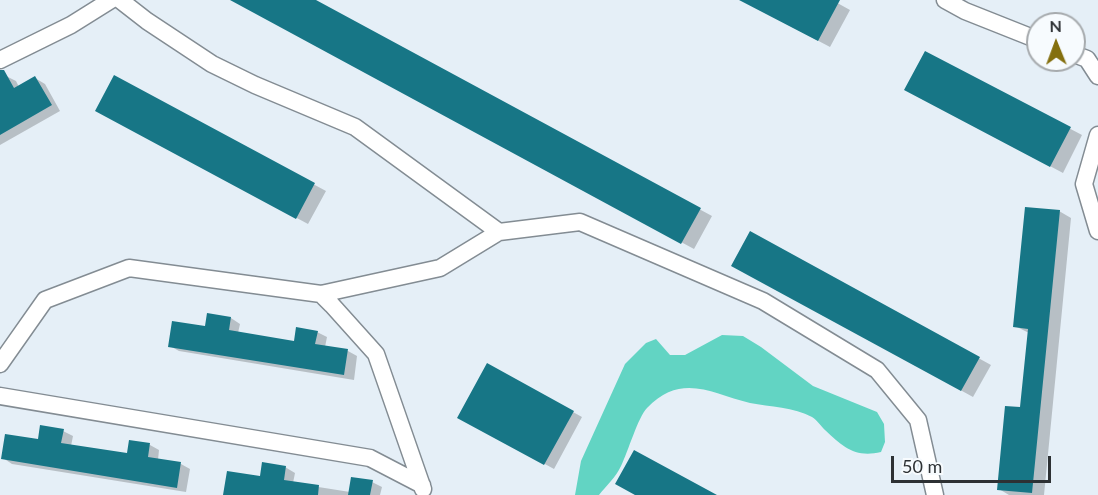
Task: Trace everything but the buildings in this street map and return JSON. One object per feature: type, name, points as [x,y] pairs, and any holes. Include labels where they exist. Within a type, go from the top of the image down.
[{"type":"street","points":[[0,60],[71,25],[111,0]]},
{"type":"street","points":[[120,0],[147,21],[212,64],[255,86],[355,127],[499,232]]},
{"type":"street","points":[[945,0],[964,11],[1026,35]]},
{"type":"street","points":[[1086,59],[1098,76]]},
{"type":"street","points":[[1098,135],[1084,184],[1098,231]]},
{"type":"street","points":[[0,364],[45,300],[129,268],[321,294],[440,268],[499,232],[580,222],[773,306],[877,370],[918,420],[935,495]]},
{"type":"street","points":[[321,294],[376,354],[423,490]]},
{"type":"street","points":[[0,396],[370,458],[423,490]]},
{"type":"shaded area","points":[[722,335],[743,336],[813,386],[877,412],[884,424],[885,442],[881,452],[864,453],[850,450],[814,418],[798,411],[750,403],[710,391],[685,388],[660,397],[647,408],[640,419],[619,470],[599,495],[575,495],[581,461],[625,364],[646,343],[656,339],[670,355],[685,355]]}]
